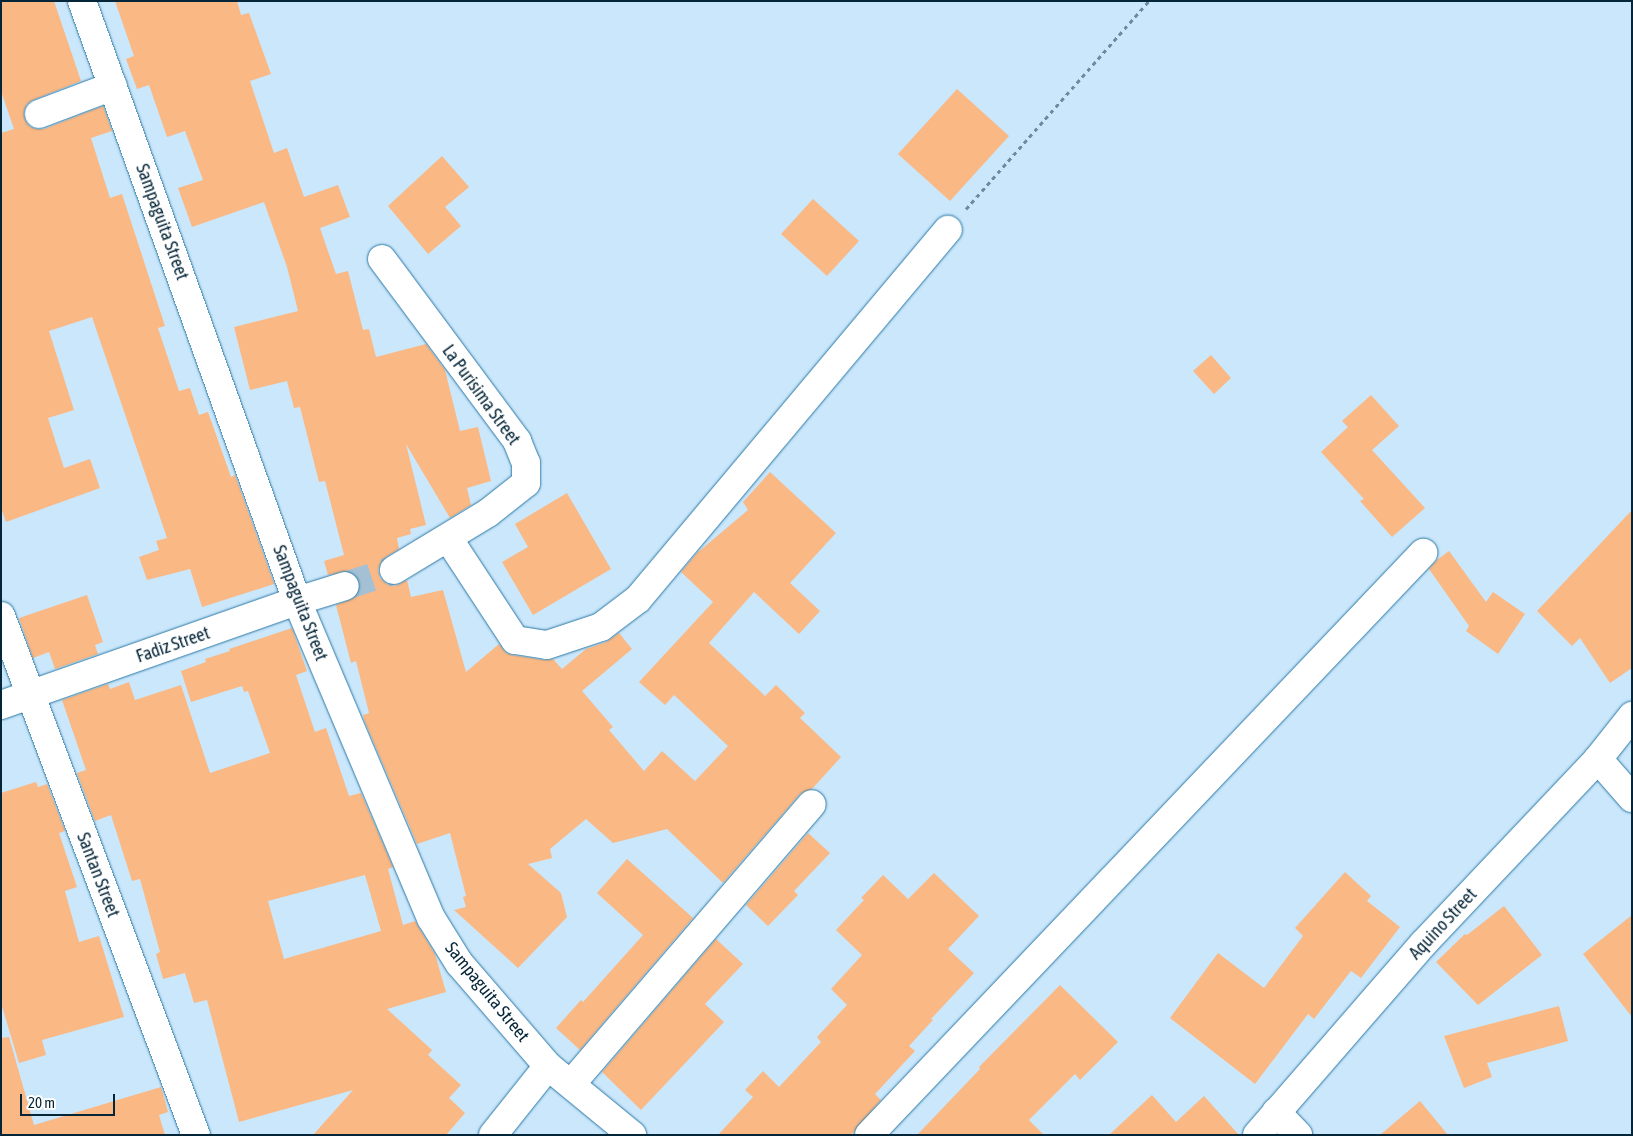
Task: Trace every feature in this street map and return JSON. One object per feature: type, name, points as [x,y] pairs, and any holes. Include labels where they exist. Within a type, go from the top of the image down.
[{"type":"street","name":"Sampaguita Street","points":[[82,1],[297,601],[431,918],[459,963],[548,1066],[632,1135]]},
{"type":"street","points":[[39,114],[113,86]]},
{"type":"street","points":[[394,570],[448,538],[515,640],[546,645],[601,628],[638,599],[948,230]]},
{"type":"street","name":"La Purisima Street","points":[[382,259],[517,441],[526,463],[526,483],[488,513],[448,538]]},
{"type":"street","points":[[869,1135],[1423,553]]},
{"type":"street","name":"Fadiz Street","points":[[1,705],[297,601],[345,586]]},
{"type":"street","name":"Santan Street","points":[[1,616],[196,1135]]},
{"type":"street","name":"Aquino Street","points":[[1257,1135],[1424,943],[1598,759],[1632,716]]},
{"type":"street","points":[[1598,759],[1632,798]]},
{"type":"street","points":[[571,1084],[812,804]]},
{"type":"street","points":[[493,1135],[548,1066]]},
{"type":"street","points":[[1276,1112],[1298,1135]]},
{"type":"path","points":[[948,230],[1149,1]]},
{"type":"building","points":[[1,1],[54,1],[81,81],[27,104],[24,111],[25,120],[29,126],[36,129],[44,129],[103,106],[112,131],[91,138],[110,198],[122,194],[165,326],[158,328],[179,391],[190,388],[199,415],[208,412],[231,477],[235,475],[274,584],[202,607],[190,569],[147,580],[139,557],[159,550],[156,541],[167,538],[92,317],[49,331],[74,410],[48,418],[64,468],[90,459],[100,488],[6,522],[1,508],[1,133],[14,129],[1,91]]},
{"type":"building","points":[[115,1],[237,1],[241,15],[249,13],[271,74],[250,81],[274,153],[287,148],[304,197],[338,185],[350,217],[320,228],[336,274],[348,271],[363,330],[369,329],[376,357],[426,344],[445,370],[460,431],[478,427],[491,481],[467,488],[471,505],[450,518],[406,444],[426,525],[410,529],[411,534],[397,538],[399,549],[381,562],[378,570],[380,578],[387,584],[395,586],[407,580],[411,597],[443,590],[466,672],[499,644],[506,653],[512,655],[545,660],[553,659],[562,669],[586,649],[606,642],[619,633],[632,649],[582,691],[613,727],[609,730],[644,771],[662,751],[695,781],[728,746],[674,695],[665,705],[639,682],[713,602],[681,572],[697,553],[748,510],[743,502],[770,472],[836,533],[790,583],[820,611],[799,634],[754,592],[709,643],[765,696],[776,685],[805,713],[800,718],[841,757],[812,789],[800,794],[723,883],[667,829],[613,843],[586,819],[550,849],[552,858],[528,864],[561,893],[567,917],[518,968],[454,910],[466,907],[463,897],[466,896],[450,833],[417,844],[365,722],[363,715],[369,713],[356,661],[351,663],[336,605],[356,597],[360,590],[360,582],[355,574],[348,571],[328,575],[324,561],[344,555],[325,481],[319,482],[300,407],[294,408],[287,381],[250,390],[234,327],[298,311],[287,267],[264,202],[192,227],[178,188],[203,180],[185,131],[167,137],[149,85],[137,89],[126,59],[134,56]]},
{"type":"building","points":[[957,89],[1009,136],[950,201],[898,154]]},
{"type":"building","points":[[442,156],[469,187],[445,207],[461,226],[428,254],[388,206]]},
{"type":"building","points":[[813,199],[859,241],[827,276],[781,234]]},
{"type":"building","points":[[1211,355],[1231,378],[1214,394],[1193,371]]},
{"type":"building","points":[[1371,395],[1399,426],[1372,450],[1425,508],[1392,537],[1360,501],[1364,499],[1321,452],[1348,427],[1342,421]]},
{"type":"building","points":[[567,493],[611,569],[533,615],[502,562],[528,547],[515,524]]},
{"type":"building","points":[[1632,510],[1632,668],[1610,683],[1580,638],[1572,646],[1537,611]]},
{"type":"building","points":[[1449,551],[1486,602],[1493,592],[1525,614],[1498,654],[1466,631],[1469,626],[1429,569]]},
{"type":"building","points":[[87,595],[103,642],[95,645],[98,654],[55,669],[49,652],[33,658],[19,618]]},
{"type":"building","points":[[292,628],[307,671],[296,675],[315,732],[326,728],[349,796],[361,793],[393,867],[388,869],[403,925],[415,921],[435,954],[446,992],[387,1009],[432,1050],[428,1055],[461,1085],[449,1098],[465,1113],[446,1135],[313,1135],[353,1090],[239,1122],[207,1000],[194,1003],[185,973],[163,979],[156,954],[160,952],[140,879],[132,881],[111,815],[95,821],[77,773],[86,770],[62,700],[108,684],[110,689],[129,682],[135,700],[181,685],[210,773],[270,753],[248,691],[244,692],[242,686],[191,702],[181,671],[206,662],[205,659],[230,651],[229,649]],"holes":[[[365,875],[381,931],[284,959],[268,901]]]},
{"type":"building","points":[[36,782],[38,787],[47,784],[65,831],[59,833],[77,887],[65,891],[79,942],[99,936],[124,1017],[42,1040],[46,1055],[19,1063],[1,1003],[1,793]]},
{"type":"building","points":[[808,833],[830,853],[794,891],[798,895],[768,926],[746,905]]},
{"type":"building","points":[[627,859],[693,918],[580,1050],[556,1028],[581,1000],[583,1002],[643,935],[597,893]]},
{"type":"building","points":[[1345,872],[1371,896],[1367,901],[1400,927],[1361,978],[1351,971],[1314,1019],[1308,1014],[1255,1084],[1170,1018],[1218,953],[1264,988],[1303,936],[1295,928]]},
{"type":"building","points":[[934,873],[979,916],[948,949],[974,973],[931,1019],[933,1020],[909,1046],[915,1051],[875,1094],[881,1100],[851,1135],[718,1135],[753,1097],[745,1090],[763,1071],[779,1087],[821,1042],[817,1037],[847,1005],[831,989],[862,955],[836,930],[864,900],[861,898],[883,875],[908,899]]},
{"type":"building","points":[[1504,906],[1542,955],[1478,1005],[1436,962],[1465,934],[1467,935]]},
{"type":"building","points":[[1632,915],[1632,1017],[1583,954]]},
{"type":"building","points":[[716,939],[743,964],[705,1004],[724,1022],[641,1110],[602,1072]]},
{"type":"building","points":[[1060,985],[1118,1042],[1080,1080],[1075,1074],[1029,1120],[1044,1135],[917,1135],[980,1069],[979,1067]]},
{"type":"building","points":[[1559,1006],[1568,1041],[1487,1063],[1492,1077],[1464,1088],[1444,1036]]},
{"type":"building","points":[[9,1037],[34,1125],[161,1087],[168,1112],[159,1115],[165,1135],[1,1135],[1,1038]]},
{"type":"building","points":[[1152,1095],[1176,1122],[1204,1096],[1239,1135],[1109,1135]]},
{"type":"building","points":[[1420,1101],[1448,1135],[1380,1135]]},
{"type":"tunnel","points":[[345,586],[394,570]]}]
